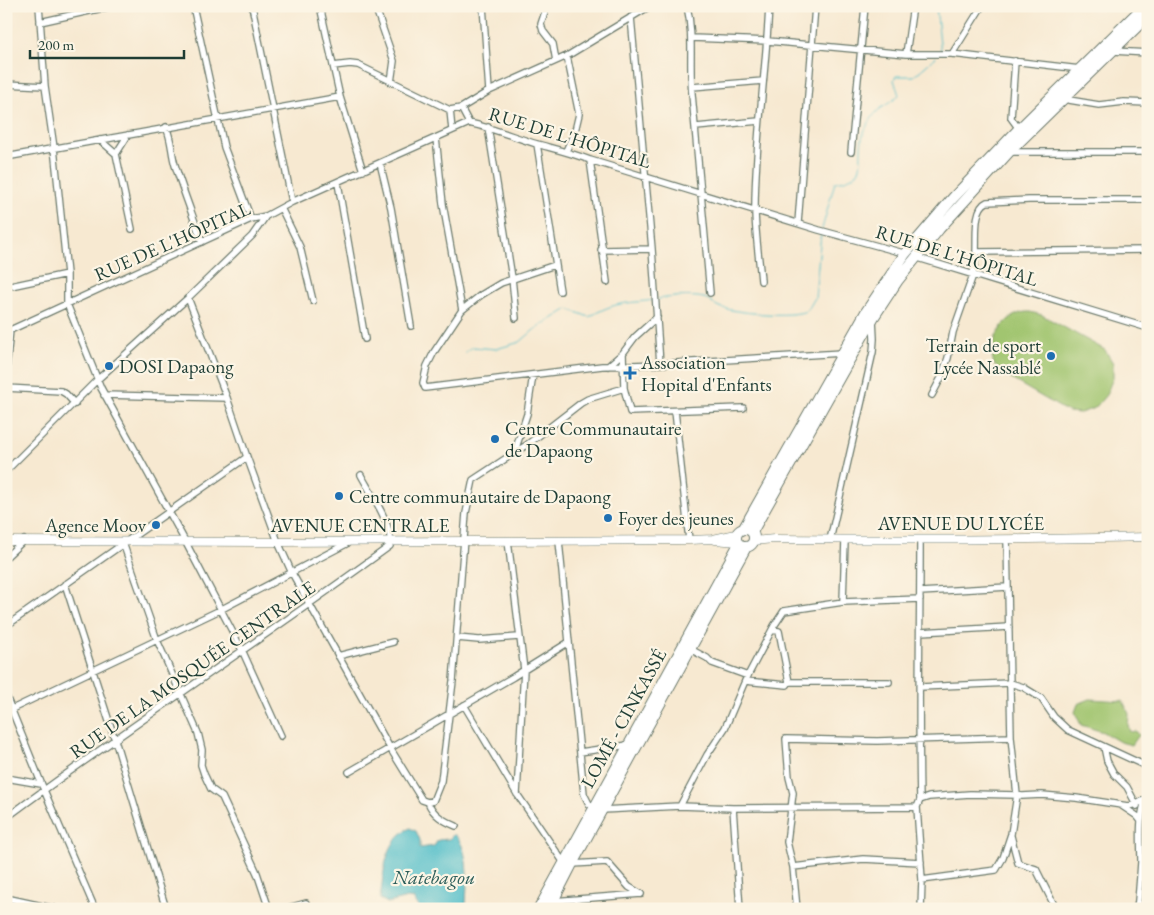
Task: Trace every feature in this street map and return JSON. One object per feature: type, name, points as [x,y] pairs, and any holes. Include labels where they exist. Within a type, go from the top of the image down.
[{"type":"highway","points":[[745,538],[873,318],[898,280],[910,256],[1009,152],[1063,99],[1144,6]]},
{"type":"highway","points":[[745,538],[842,353],[866,312],[910,256],[942,210],[1019,129],[1080,69],[1148,16]]},
{"type":"highway","name":"LOMÉ - CINKASSÉ","points":[[598,809],[628,745],[690,649],[745,538]]},
{"type":"highway","name":"LOMÉ - CINKASSÉ","points":[[539,909],[568,864],[745,538]]},
{"type":"highway","name":"LOMÉ - CINKASSÉ","points":[[551,905],[568,864]]},
{"type":"main road","name":"AVENUE DU LYCÉE","points":[[745,538],[1007,540],[1148,537]]},
{"type":"main road","name":"AVENUE CENTRALE","points":[[6,540],[278,542],[713,540],[745,538]]},
{"type":"street","points":[[39,6],[45,86],[68,274],[67,304],[97,380],[242,650],[281,736]]},
{"type":"street","points":[[40,22],[112,6]]},
{"type":"street","points":[[193,6],[225,151],[251,219]]},
{"type":"street","points":[[252,6],[292,202]]},
{"type":"street","points":[[320,6],[340,97],[363,171]]},
{"type":"street","points":[[375,6],[394,61],[391,82]]},
{"type":"street","points":[[483,6],[490,91]]},
{"type":"street","points":[[547,6],[541,24],[543,31],[553,44],[556,61]]},
{"type":"street","points":[[333,66],[358,65],[450,110],[461,108],[490,91],[567,56],[650,6]]},
{"type":"street","points":[[687,6],[691,22],[692,88],[710,293]]},
{"type":"street","points":[[761,281],[755,210],[759,122],[768,41],[769,6]]},
{"type":"street","points":[[798,223],[816,6]]},
{"type":"street","points":[[851,152],[865,6]]},
{"type":"street","points":[[906,54],[913,6]]},
{"type":"street","points":[[952,54],[982,6]]},
{"type":"street","points":[[631,17],[640,102],[660,364]]},
{"type":"street","points":[[692,38],[768,41],[906,54],[952,54],[1080,69]]},
{"type":"street","points":[[1108,49],[1148,53]]},
{"type":"street","points":[[566,151],[575,131],[579,114],[567,56]]},
{"type":"street","points":[[1015,61],[1010,118],[1019,129]]},
{"type":"street","points":[[692,88],[764,81]]},
{"type":"street","points":[[6,84],[45,86]]},
{"type":"street","points":[[6,156],[340,97]]},
{"type":"street","points":[[1063,99],[1099,105],[1124,102],[1148,103]]},
{"type":"street","points":[[461,108],[469,123]]},
{"type":"street","points":[[450,110],[452,130]]},
{"type":"street","points":[[696,127],[759,122]]},
{"type":"street","name":"RUE DE L'HÔPITAL","points":[[8,331],[251,219],[266,216],[292,202],[469,123],[488,127],[537,144],[566,151],[821,231],[1148,328]]},
{"type":"street","points":[[166,127],[188,208],[202,242]]},
{"type":"street","points":[[488,127],[512,278],[516,318]]},
{"type":"street","points":[[116,154],[128,135]]},
{"type":"street","points":[[436,138],[443,204],[462,310]]},
{"type":"street","points":[[100,140],[116,154],[132,229]]},
{"type":"street","points":[[537,144],[560,291]]},
{"type":"street","points":[[1009,152],[1148,152]]},
{"type":"street","points":[[590,160],[601,250],[607,282]]},
{"type":"street","points":[[380,163],[392,208],[411,326]]},
{"type":"street","points":[[338,183],[365,339]]},
{"type":"street","points":[[932,395],[944,370],[954,332],[973,275],[978,213],[982,204],[987,202],[1029,200],[1148,200]]},
{"type":"street","points":[[281,208],[300,247],[313,301]]},
{"type":"street","points":[[6,471],[97,380],[188,298],[252,236],[266,216]]},
{"type":"street","points":[[601,250],[652,249]]},
{"type":"street","points":[[976,252],[1148,250]]},
{"type":"street","points":[[555,265],[512,278],[495,286],[462,310],[434,352],[422,383],[425,388],[608,366],[842,353]]},
{"type":"street","points":[[6,287],[68,274]]},
{"type":"street","points":[[188,298],[227,398],[246,458],[278,542],[292,572],[390,748],[422,800],[428,802],[433,801],[441,781],[457,638],[466,513],[473,480],[514,454],[581,403],[596,396],[624,388]]},
{"type":"street","points":[[608,366],[623,353],[634,336],[657,317]]},
{"type":"street","points":[[830,540],[874,345],[873,318]]},
{"type":"street","points":[[6,370],[8,331]]},
{"type":"street","points":[[623,353],[624,388],[631,413],[743,408]]},
{"type":"street","points":[[514,454],[527,414],[533,375]]},
{"type":"street","points":[[6,388],[61,391],[75,404]]},
{"type":"street","points":[[104,394],[227,398]]},
{"type":"street","points":[[675,411],[690,540]]},
{"type":"street","points":[[6,626],[246,458]]},
{"type":"street","points":[[361,475],[385,521],[391,541]]},
{"type":"street","points":[[6,557],[24,540]]},
{"type":"street","points":[[843,602],[845,540]]},
{"type":"street","points":[[920,540],[918,740],[920,800],[918,807],[922,880],[921,909]]},
{"type":"street","points":[[922,880],[996,870],[1003,858],[1011,834],[1017,795],[1012,737],[1007,540]]},
{"type":"street","points":[[12,709],[220,610],[351,541]]},
{"type":"street","name":"RUE DE LA MOSQUÉE CENTRALE","points":[[6,818],[242,650],[310,605],[390,546],[391,541]]},
{"type":"street","points":[[508,541],[524,670],[517,794]]},
{"type":"street","points":[[559,541],[584,794],[589,804],[598,809],[680,806],[733,808],[918,807]]},
{"type":"street","points":[[125,542],[157,640],[182,694],[201,743],[200,765],[211,789],[222,797],[256,873],[269,909]]},
{"type":"street","points":[[65,584],[116,740],[166,909]]},
{"type":"street","points":[[920,592],[1008,587]]},
{"type":"street","points":[[680,806],[707,755],[725,728],[747,679],[784,611],[843,602],[920,599]]},
{"type":"street","points":[[920,632],[1009,627]]},
{"type":"street","points":[[772,630],[779,631],[789,682]]},
{"type":"street","points":[[457,638],[479,640],[519,637]]},
{"type":"street","points":[[338,656],[393,642]]},
{"type":"street","points":[[349,772],[569,642]]},
{"type":"street","points":[[690,649],[707,658],[712,663],[747,679],[787,685],[789,682],[888,682]]},
{"type":"street","points":[[920,687],[1010,683],[1023,686],[1040,698],[1054,717],[1068,730],[1148,767]]},
{"type":"street","points":[[7,701],[95,909]]},
{"type":"street","points":[[464,705],[517,794],[568,864],[607,862],[629,887],[641,894],[551,905]]},
{"type":"street","points":[[797,909],[793,867],[787,839],[792,793],[786,739],[877,741],[1012,737]]},
{"type":"street","points":[[580,752],[628,745]]},
{"type":"street","points":[[1104,748],[1107,761],[1114,774],[1127,787],[1141,818]]},
{"type":"street","points":[[6,778],[41,784]]},
{"type":"street","points":[[920,800],[929,797],[970,794],[1042,795],[1128,806],[1147,798]]},
{"type":"street","points":[[1137,909],[1141,818],[1147,798]]},
{"type":"street","points":[[428,802],[430,808],[441,820],[456,826]]},
{"type":"street","points":[[1120,804],[1141,818]]},
{"type":"street","points":[[733,808],[740,909]]},
{"type":"street","points":[[1011,834],[1018,863],[1036,869],[1056,909]]},
{"type":"street","points":[[793,867],[863,859],[921,862]]},
{"type":"street","points":[[6,898],[34,906],[56,909]]},
{"type":"street","points":[[284,909],[306,903]]},
{"type":"green space","name":"Terrain de sport Lycée Nassablé","points":[[1030,312],[1042,315],[1105,350],[1113,363],[1113,378],[1106,395],[1095,408],[1080,413],[1068,412],[997,370],[992,354],[998,333],[1006,321],[1012,317]]},
{"type":"green space","points":[[1090,699],[1123,701],[1129,714],[1128,725],[1130,732],[1136,731],[1139,735],[1132,745],[1120,742],[1103,732],[1081,725],[1075,712],[1078,704]]},
{"type":"water","name":"Natebagou","points":[[410,828],[416,831],[420,840],[420,848],[434,846],[438,840],[449,839],[454,834],[460,841],[466,859],[467,870],[466,909],[419,909],[414,899],[407,898],[388,903],[380,899],[384,869],[390,849],[401,834]]},
{"type":"waterway","points":[[936,6],[941,52]]},
{"type":"waterway","points":[[822,229],[835,182],[853,176],[860,168],[862,139],[867,125],[878,111],[899,95],[894,80],[896,76],[914,76],[936,57]]},
{"type":"waterway","points":[[658,299],[698,297],[708,299],[725,309],[762,314],[788,314],[806,311],[815,298],[821,233]]},
{"type":"waterway","points":[[465,352],[473,347],[496,349],[520,342],[534,330],[568,309],[589,317],[606,308],[654,300]]},
{"type":"place","name":"Terrain de sport Lycée Nassablé","points":[[1051,356]]},
{"type":"place","name":"DOSI Dapaong","points":[[109,366]]},
{"type":"place","name":"Association Hopital d'Enfants","points":[[630,373]]},
{"type":"place","name":"Centre Communautaire de Dapaong","points":[[495,439]]},
{"type":"place","name":"Centre communautaire de Dapaong","points":[[339,496]]},
{"type":"place","name":"Foyer des jeunes","points":[[608,518]]},
{"type":"place","name":"Agence Moov","points":[[156,525]]}]
